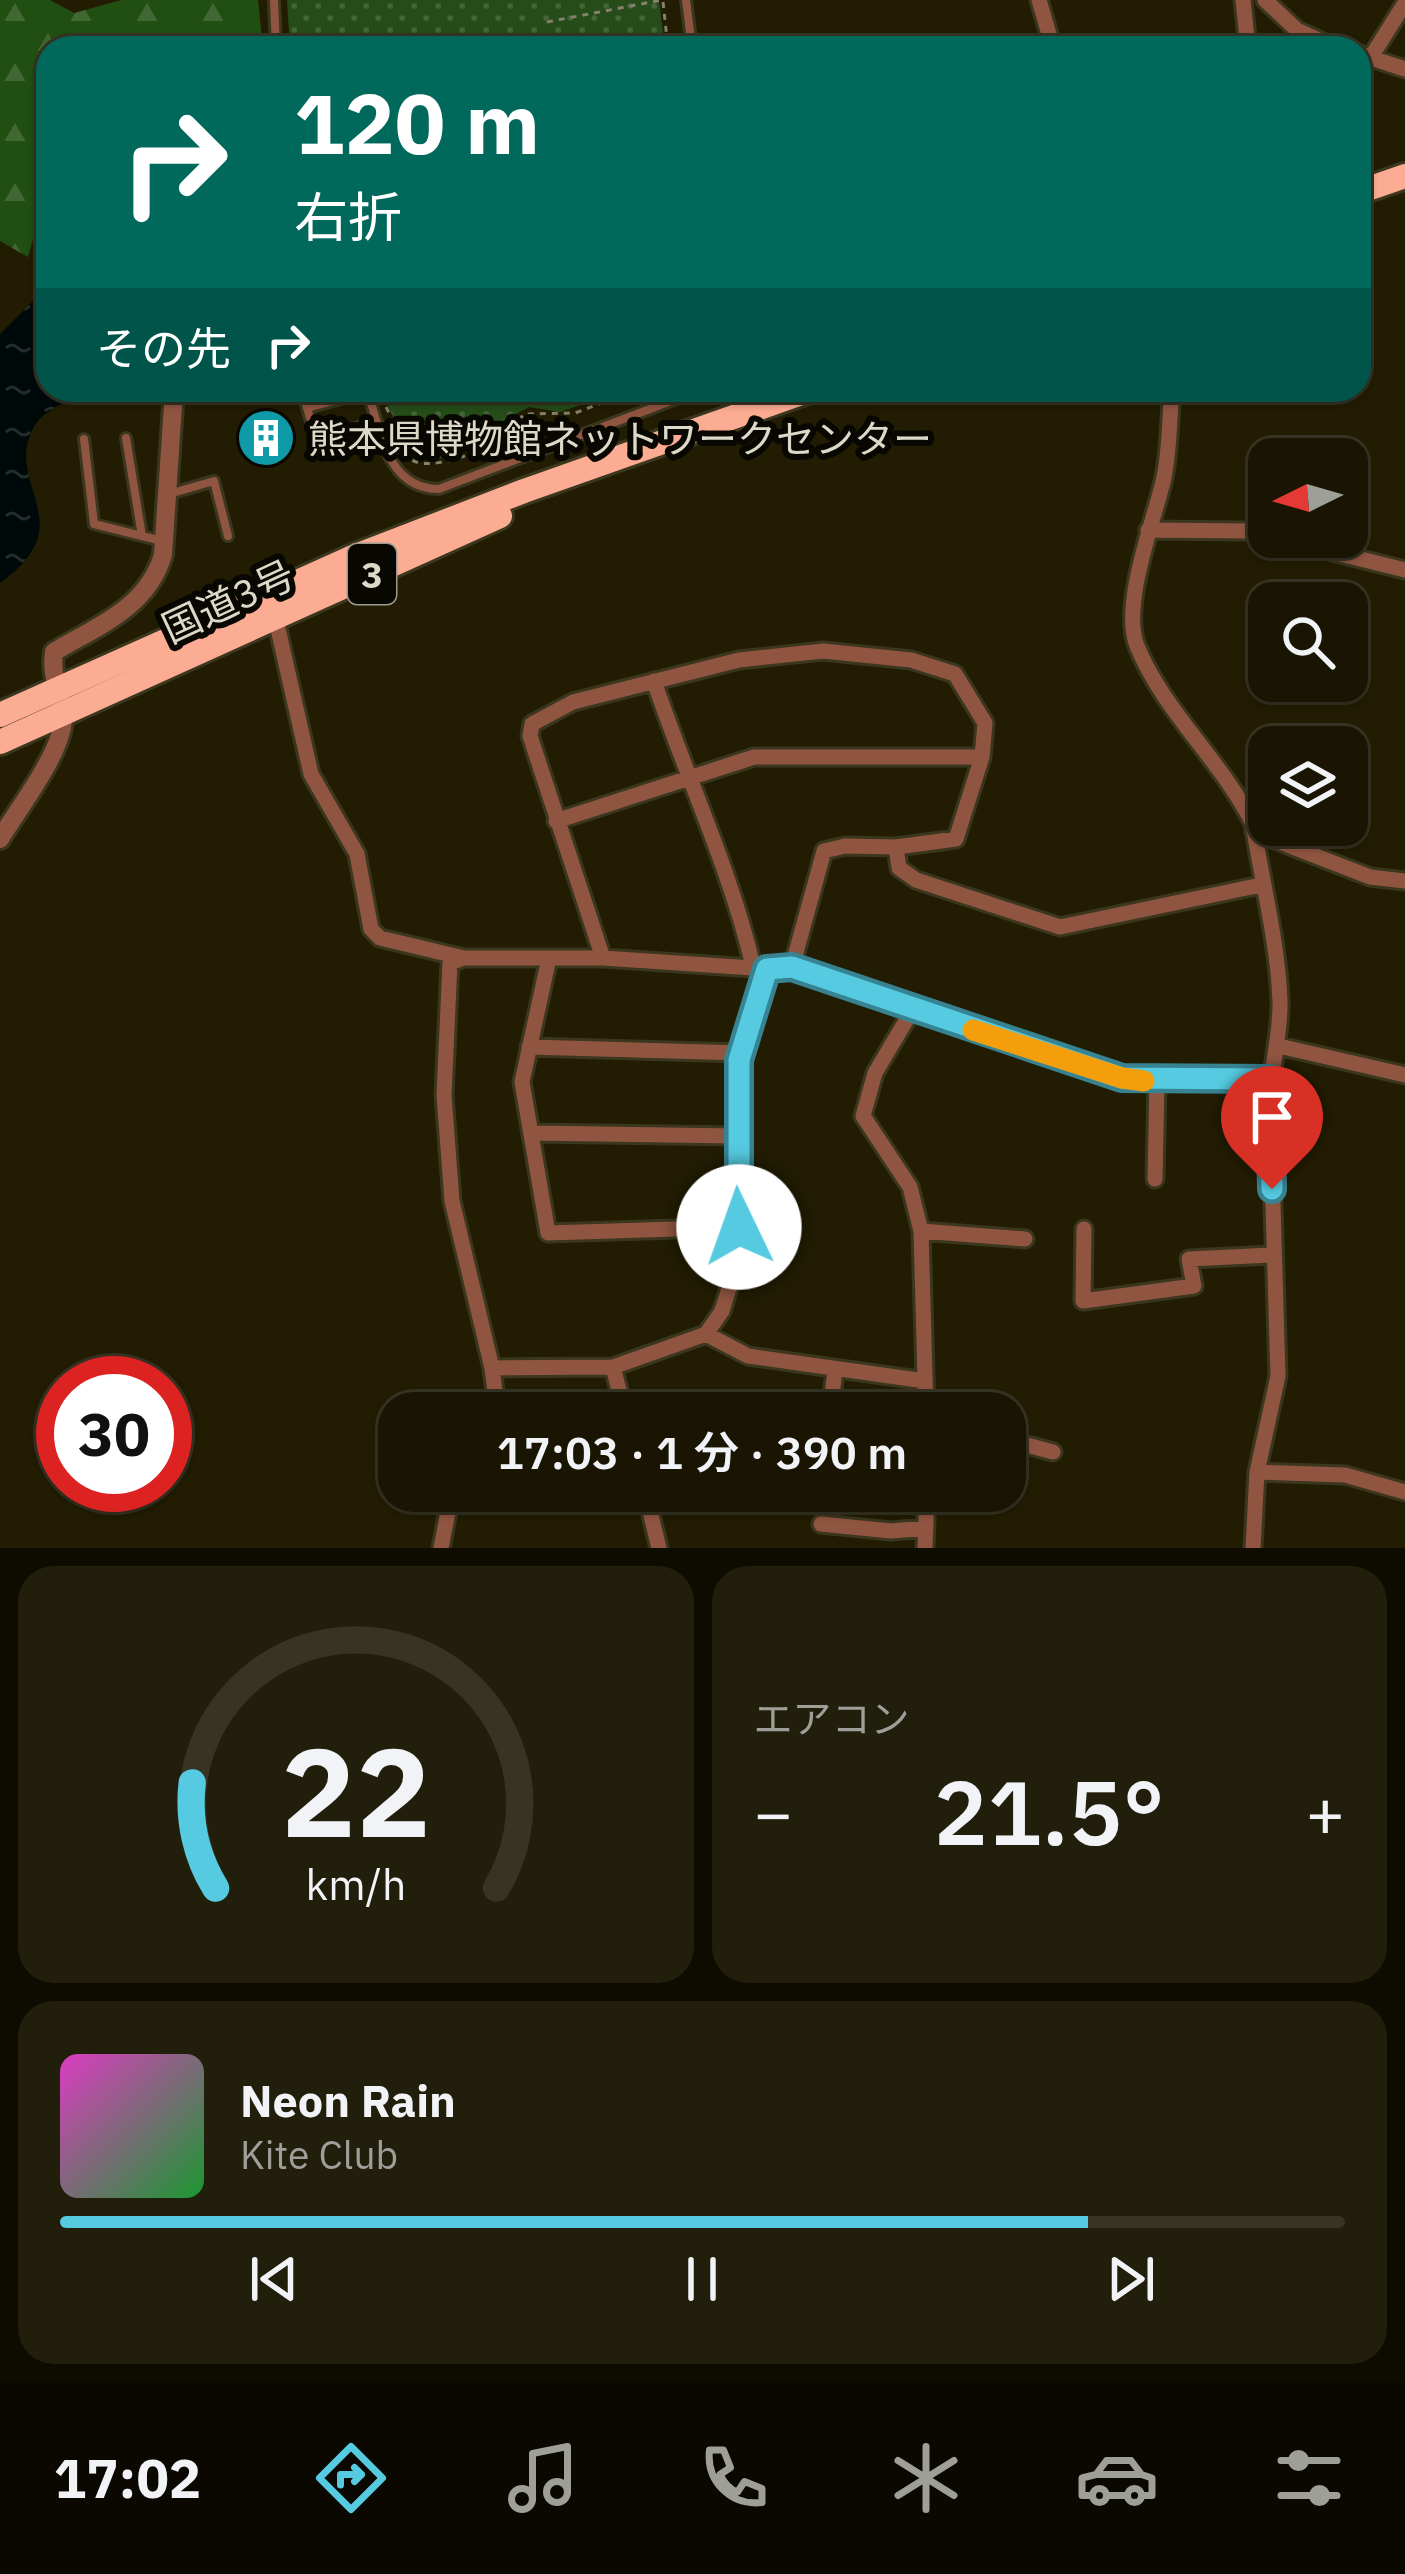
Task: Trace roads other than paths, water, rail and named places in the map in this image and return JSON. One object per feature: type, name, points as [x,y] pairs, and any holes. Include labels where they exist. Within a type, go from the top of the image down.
[{"type":"highway","points":[[1371,188],[1405,176]]},
{"type":"highway","name":"国道3号","points":[[0,715],[353,557],[778,402]]},
{"type":"highway","name":"国道3号","points":[[0,742],[684,437]]},
{"type":"street","points":[[1039,0],[1050,36]]},
{"type":"street","points":[[1243,0],[1247,36]]},
{"type":"street","points":[[1265,0],[1310,36]]},
{"type":"street","points":[[1371,48],[1405,4]]},
{"type":"street","points":[[1371,58],[1405,69]]},
{"type":"street","points":[[0,839],[60,739],[63,716],[51,672],[54,652],[146,593],[156,578],[164,542],[173,402]]},
{"type":"street","points":[[1171,402],[1163,481],[1139,568],[1133,626],[1136,643],[1162,691],[1248,817]]},
{"type":"street","points":[[1148,530],[1248,531]]},
{"type":"street","points":[[1356,558],[1405,570]]},
{"type":"street","points":[[276,620],[311,774],[357,854],[371,928],[380,938],[464,958],[603,958],[792,967],[1122,1078],[1270,1079]]},
{"type":"street","points":[[603,958],[530,736],[532,724],[573,702],[739,660],[823,651],[911,659],[956,674],[985,723],[982,758],[956,839],[824,850],[792,967]]},
{"type":"street","points":[[492,1368],[614,1367],[706,1334],[722,1311],[735,1278],[742,1245],[737,1136],[742,1053],[760,968],[654,681]]},
{"type":"street","points":[[556,820],[754,757],[982,758]]},
{"type":"street","points":[[1253,1548],[1256,1472],[1279,1376],[1270,1079],[1280,1046],[1279,975],[1256,846]]},
{"type":"street","points":[[1290,846],[1370,877],[1405,881]]},
{"type":"street","points":[[896,847],[899,868],[916,880],[1060,927],[1261,885]]},
{"type":"street","points":[[464,958],[450,963],[444,1095],[452,1201],[495,1392]]},
{"type":"street","points":[[549,958],[522,1082],[548,1233],[739,1227]]},
{"type":"street","points":[[914,1009],[875,1073],[863,1116],[910,1187],[921,1231],[926,1392]]},
{"type":"street","points":[[1280,1046],[1405,1076]]},
{"type":"street","points":[[530,1047],[742,1053]]},
{"type":"street","points":[[1155,1179],[1157,1081]]},
{"type":"street","points":[[531,1133],[737,1136]]},
{"type":"street","points":[[1084,1229],[1084,1301],[1194,1286],[1189,1259],[1272,1255]]},
{"type":"street","points":[[921,1231],[1025,1239]]},
{"type":"street","points":[[706,1334],[748,1356],[926,1381]]},
{"type":"street","points":[[614,1367],[620,1392]]},
{"type":"street","points":[[832,1392],[835,1370]]},
{"type":"street","points":[[1026,1445],[1053,1452]]},
{"type":"street","points":[[1256,1472],[1345,1475],[1405,1492]]},
{"type":"street","points":[[441,1548],[448,1512]]},
{"type":"street","points":[[650,1512],[659,1548]]},
{"type":"street","points":[[925,1548],[926,1512]]},
{"type":"street","points":[[820,1524],[891,1531],[926,1528]]},
{"type":"lane","points":[[274,0],[276,36]]},
{"type":"lane","points":[[686,0],[690,36]]},
{"type":"lane","points":[[305,402],[316,439],[377,422]]},
{"type":"lane","points":[[307,408],[330,402]]},
{"type":"lane","points":[[371,402],[398,474],[409,484],[439,489],[668,402]]},
{"type":"lane","points":[[127,438],[142,536]]},
{"type":"lane","points":[[85,439],[94,524],[164,542]]},
{"type":"lane","points":[[167,495],[214,482],[227,536]]},
{"type":"water","points":[[36,298],[36,402],[66,402],[35,425],[27,447],[27,466],[40,522],[37,541],[25,561],[0,583],[0,334]]},
{"type":"place","name":"熊本県博物館ネットワークセンター","points":[[266,438]]}]
